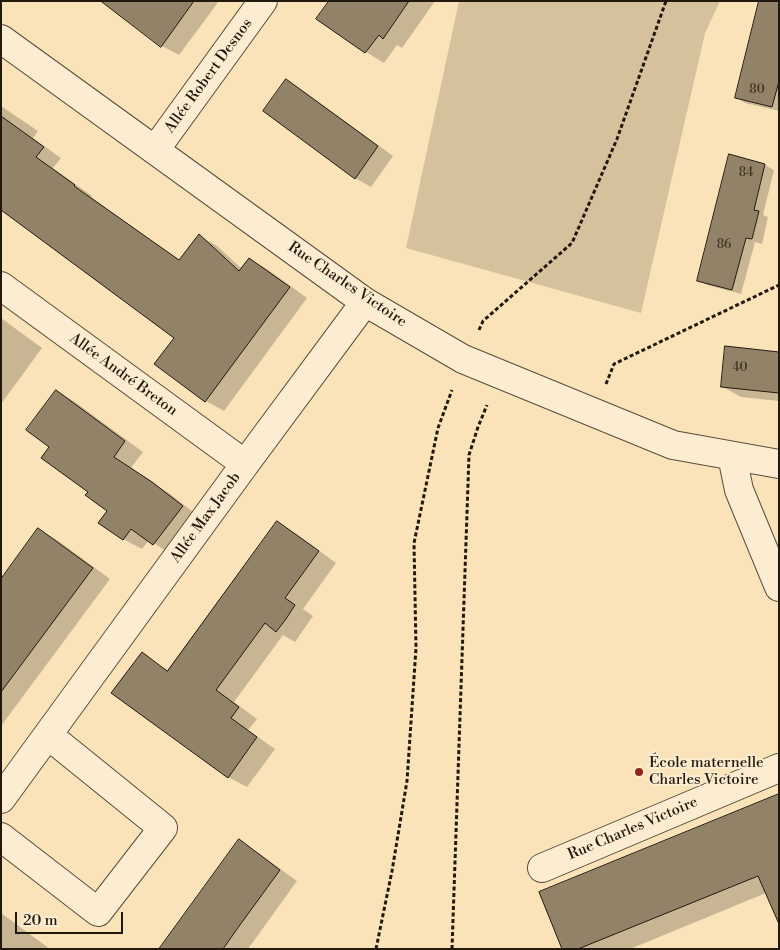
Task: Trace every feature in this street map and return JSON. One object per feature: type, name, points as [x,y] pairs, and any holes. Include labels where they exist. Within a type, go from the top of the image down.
[{"type":"street","name":"Allée Robert Desnos","points":[[155,150],[263,1]]},
{"type":"street","name":"Rue Charles Victoire","points":[[1,40],[366,302],[463,359],[673,445],[779,464]]},
{"type":"street","name":"Allée André Breton","points":[[1,286],[245,464]]},
{"type":"street","name":"Allée Max Jacob","points":[[1,799],[245,464],[366,302]]},
{"type":"street","points":[[732,456],[739,490],[779,587]]},
{"type":"street","points":[[1,836],[98,912],[163,828],[48,735]]},
{"type":"street","name":"Rue Charles Victoire","points":[[542,868],[779,768]]},
{"type":"path","points":[[376,949],[392,871],[407,781],[416,648],[414,543],[438,428],[463,359],[484,320],[572,243],[617,139],[666,1]]},
{"type":"path","points":[[594,412],[614,364],[779,285]]},
{"type":"path","points":[[452,949],[469,456],[478,427],[501,374]]},
{"type":"shaded area","points":[[459,1],[720,1],[705,33],[641,313],[406,248]]},
{"type":"building","points":[[101,1],[194,1],[161,47]]},
{"type":"building","points":[[329,1],[409,1],[383,39],[379,35],[365,53],[316,19]]},
{"type":"building","points":[[759,1],[779,1],[779,81],[772,107],[735,98]]},
{"type":"building","points":[[286,79],[378,146],[355,179],[263,111]]},
{"type":"building","points":[[1,116],[44,147],[36,157],[179,260],[199,234],[239,271],[249,258],[290,287],[205,402],[154,364],[174,338],[1,210]]},
{"type":"building","points":[[729,154],[765,164],[754,210],[759,211],[752,239],[746,238],[732,290],[697,281]]},
{"type":"building","points":[[725,346],[779,352],[779,393],[721,387]]},
{"type":"building","points":[[56,390],[125,441],[114,457],[152,482],[183,506],[153,545],[131,529],[123,540],[98,523],[107,511],[85,495],[88,492],[41,458],[49,447],[26,430]]},
{"type":"building","points":[[277,521],[319,551],[285,598],[295,605],[286,619],[276,632],[265,623],[216,690],[239,707],[231,718],[257,737],[228,778],[111,693],[142,652],[167,671]]},
{"type":"building","points":[[38,528],[93,568],[1,692],[1,579]]},
{"type":"building","points":[[779,794],[779,924],[758,876],[578,949],[562,949],[539,892]]},
{"type":"building","points":[[239,839],[280,870],[223,949],[159,949]]},
{"type":"place","name":"École maternelle Charles Victoire","points":[[639,772]]}]
